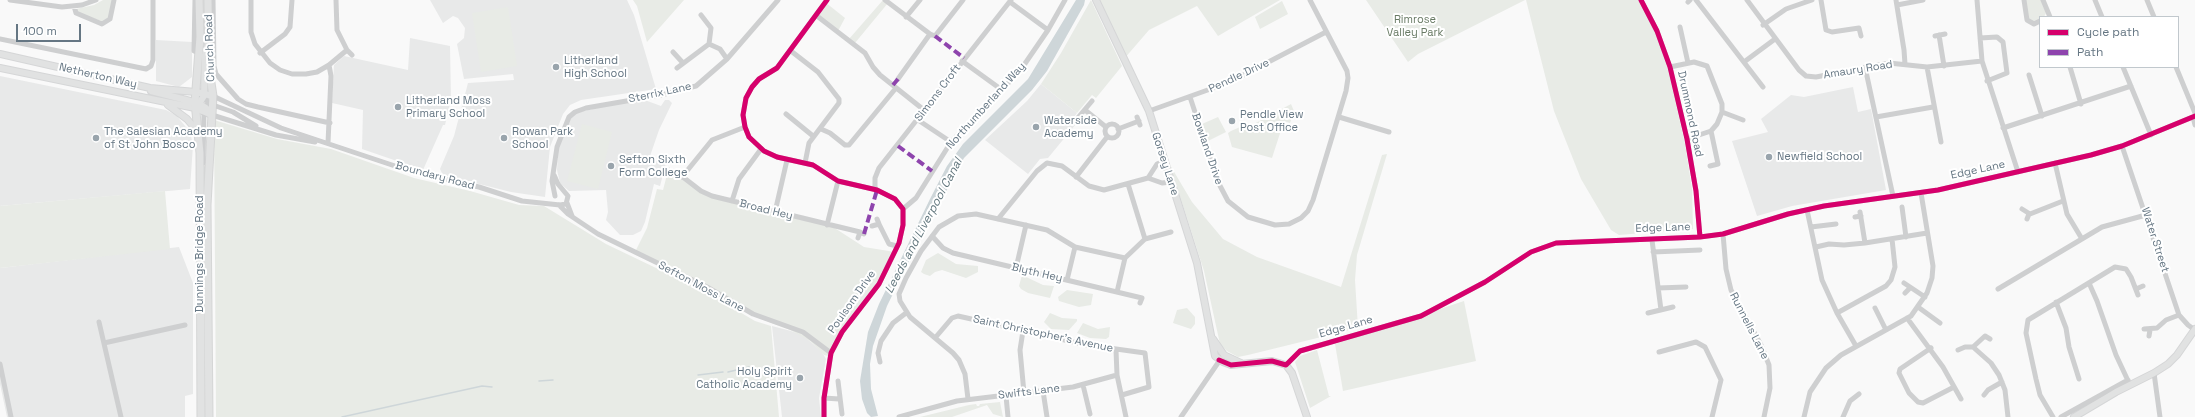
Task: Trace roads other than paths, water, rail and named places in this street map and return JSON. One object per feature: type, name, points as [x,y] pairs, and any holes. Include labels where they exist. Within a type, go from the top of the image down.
[{"type":"highway","name":"Church Road","points":[[198,100],[199,0]]},
{"type":"highway","name":"Church Road","points":[[208,0],[210,108]]},
{"type":"highway","name":"Dunnings Bridge Road","points":[[198,100],[200,178],[200,417]]},
{"type":"highway","name":"Dunnings Bridge Road","points":[[209,417],[207,205],[210,108]]},
{"type":"main road","name":"Gorsey Lane","points":[[1096,0],[1149,111],[1197,264],[1212,335],[1214,352],[1218,360]]},
{"type":"main road","points":[[198,100],[205,55],[209,42]]},
{"type":"main road","name":"Netherton Way","points":[[0,54],[138,86],[173,91],[198,100]]},
{"type":"main road","name":"Netherton Way","points":[[0,68],[164,102],[198,100]]},
{"type":"main road","points":[[138,86],[155,93],[198,100],[210,108]]},
{"type":"main road","points":[[198,100],[210,108]]},
{"type":"main road","points":[[164,102],[183,115],[199,134]]},
{"type":"main road","points":[[2074,417],[2129,382],[2154,373],[2177,355],[2195,330]]},
{"type":"main road","name":"Gorsey Lane","points":[[1212,335],[1224,355]]},
{"type":"main road","points":[[1224,355],[1245,364]]},
{"type":"main road","points":[[1218,360],[1232,365],[1272,361],[1286,366],[1296,384],[1307,417]]},
{"type":"street","points":[[10,0],[62,7],[74,6],[96,0]]},
{"type":"street","points":[[74,6],[77,14],[104,23],[111,17],[114,0]]},
{"type":"street","points":[[0,39],[142,70],[150,67],[153,60],[153,0]]},
{"type":"street","name":"Church Road","points":[[195,0],[194,51],[199,53]]},
{"type":"street","name":"Church Road","points":[[213,0],[214,66],[216,74],[238,99],[246,104],[330,123]]},
{"type":"street","points":[[251,0],[251,32],[260,53],[275,67],[292,74],[306,74],[329,65],[347,50]]},
{"type":"street","points":[[260,53],[285,34],[290,27],[292,0]]},
{"type":"street","points":[[336,0],[338,30],[347,50],[352,55]]},
{"type":"street","name":"Sterrix Lane","points":[[555,196],[552,180],[560,135],[569,117],[576,112],[689,89],[704,80],[728,59],[778,0]]},
{"type":"street","points":[[827,0],[817,16],[777,68],[759,79],[749,92],[743,110],[745,127],[752,141],[761,149],[773,156],[805,163],[818,168],[838,181],[875,190],[895,199],[903,209]]},
{"type":"street","points":[[885,0],[906,17],[934,36],[963,0]]},
{"type":"street","points":[[906,17],[920,0]]},
{"type":"street","name":"Northumberland Way","points":[[903,209],[916,198],[951,142],[1002,90],[1024,65],[1048,30],[1065,0]]},
{"type":"street","name":"Bowland Drive","points":[[1190,98],[1218,182],[1225,197],[1244,214],[1275,225],[1287,225],[1295,222],[1310,208],[1346,91],[1348,76],[1310,0]]},
{"type":"street","name":"Drummond Road","points":[[1641,0],[1657,31],[1670,67],[1687,139],[1696,191],[1700,237]]},
{"type":"street","points":[[1696,0],[1763,87]]},
{"type":"street","name":"Amaury Road","points":[[1747,0],[1763,25],[1799,70],[1806,76],[1816,77],[1889,63],[1927,67],[1982,61]]},
{"type":"street","points":[[1763,25],[1786,9],[1812,0]]},
{"type":"street","points":[[1821,0],[1826,30],[1832,32],[1859,28],[1861,36]]},
{"type":"street","points":[[1904,64],[1904,50],[1896,3],[1923,0]]},
{"type":"street","points":[[1977,0],[1982,61],[1987,81],[2018,172]]},
{"type":"street","points":[[2024,0],[2027,20],[2034,24],[2039,22]]},
{"type":"street","points":[[2043,0],[2049,16]]},
{"type":"street","points":[[2095,0],[2102,16]]},
{"type":"street","points":[[2147,0],[2154,16]]},
{"type":"street","points":[[1010,1],[1048,30]]},
{"type":"street","name":"Simons Croft","points":[[875,190],[875,178],[879,168],[1010,1]]},
{"type":"street","points":[[677,68],[709,44],[711,28],[701,15]]},
{"type":"street","points":[[817,16],[866,53],[873,67],[896,88],[924,110]]},
{"type":"street","points":[[1680,27],[1688,63]]},
{"type":"street","name":"Pendle Drive","points":[[1149,111],[1190,98],[1230,82],[1326,32]]},
{"type":"street","points":[[898,79],[930,34]]},
{"type":"street","points":[[1944,66],[1937,35],[1945,34]]},
{"type":"street","points":[[1980,38],[2000,38],[2003,42],[2005,50],[2007,73],[1987,81]]},
{"type":"street","points":[[1744,62],[1775,39]]},
{"type":"street","points":[[709,44],[720,50],[728,59]]},
{"type":"street","points":[[791,51],[818,72],[839,99],[838,106],[814,136],[806,152],[805,163]]},
{"type":"street","points":[[673,52],[683,63]]},
{"type":"street","points":[[962,62],[1002,90]]},
{"type":"street","points":[[1670,67],[1698,62],[1710,70],[1722,104],[1722,112],[1717,124],[1711,131],[1687,139]]},
{"type":"street","points":[[328,143],[331,76],[329,65]]},
{"type":"street","points":[[1866,67],[1893,196]]},
{"type":"street","points":[[1927,67],[1933,107],[1941,142]]},
{"type":"street","points":[[2070,68],[2081,104]]},
{"type":"street","points":[[2123,68],[2151,134]]},
{"type":"street","points":[[2176,68],[2194,115],[2195,125]]},
{"type":"street","points":[[2029,75],[2042,116]]},
{"type":"street","points":[[2003,128],[2081,104],[2131,86]]},
{"type":"street","points":[[821,129],[830,133],[845,145],[849,145],[896,88]]},
{"type":"street","name":"Boundary Road","points":[[210,108],[224,100],[281,128],[413,172],[479,187],[522,201],[542,202],[558,205]]},
{"type":"street","points":[[1076,120],[1092,101]]},
{"type":"street","points":[[1876,118],[1933,107]]},
{"type":"street","points":[[200,178],[210,108],[233,112],[264,131]]},
{"type":"street","name":"Boundary Road","points":[[210,108],[264,131],[294,139],[328,143]]},
{"type":"street","points":[[1085,110],[1106,127]]},
{"type":"street","points":[[1722,112],[1743,120]]},
{"type":"street","points":[[786,114],[814,136]]},
{"type":"street","name":"Edge Lane","points":[[1286,366],[1300,351],[1421,316],[1485,282],[1542,247],[1573,242],[1652,240],[1722,234],[1808,210],[1852,201],[1921,192],[2091,155],[2122,146],[2194,115]]},
{"type":"street","points":[[1338,117],[1389,132]]},
{"type":"street","points":[[918,120],[951,142]]},
{"type":"street","points":[[1118,129],[1139,121]]},
{"type":"street","points":[[1106,127],[1114,125],[1118,129]]},
{"type":"street","name":"Broad Hey","points":[[745,127],[712,140],[680,175],[706,194],[862,233],[858,238]]},
{"type":"street","points":[[1106,127],[1105,133],[1108,137]]},
{"type":"street","points":[[1108,137],[1116,137],[1118,129]]},
{"type":"street","points":[[1710,166],[1718,164],[1711,131]]},
{"type":"street","points":[[1076,176],[1108,137]]},
{"type":"street","name":"Water Street","points":[[2122,146],[2179,315],[2195,330]]},
{"type":"street","points":[[732,201],[739,179],[761,149]]},
{"type":"street","points":[[775,212],[787,160]]},
{"type":"street","points":[[1148,178],[1157,164],[1164,161]]},
{"type":"street","points":[[998,219],[1043,165],[1051,162],[1057,163],[1089,186],[1099,190],[1148,178],[1162,183],[1171,182]]},
{"type":"street","points":[[2056,163],[2067,214],[2082,239]]},
{"type":"street","points":[[554,175],[568,196],[567,202],[572,216]]},
{"type":"street","points":[[827,225],[838,181]]},
{"type":"street","points":[[1128,184],[1144,239]]},
{"type":"street","points":[[565,193],[560,192],[555,196],[555,200],[558,205],[564,205],[567,202]]},
{"type":"street","points":[[1804,417],[1807,402],[1820,375],[1833,361],[1856,346],[1907,318],[1925,297],[1932,278],[1932,266],[1921,192]]},
{"type":"street","name":"Boundary Road","points":[[542,202],[555,196]]},
{"type":"street","points":[[2022,210],[2028,216],[2063,201]]},
{"type":"street","name":"Sefton Moss Lane","points":[[558,205],[598,234],[707,287],[753,314],[803,332],[831,353]]},
{"type":"street","name":"Poulsom Drive","points":[[824,417],[824,398],[831,353],[842,332],[879,284],[897,246],[903,226],[903,209]]},
{"type":"street","points":[[1808,210],[1822,280],[1840,312],[1856,346]]},
{"type":"street","points":[[1901,210],[1906,237]]},
{"type":"street","points":[[968,399],[962,365],[953,353],[906,313],[900,301],[899,294],[909,272],[939,227],[958,216],[976,214],[1050,231],[1074,247],[1125,258]]},
{"type":"street","points":[[1858,215],[1865,243]]},
{"type":"street","points":[[1998,289],[2102,227],[2146,215]]},
{"type":"street","points":[[872,226],[878,222],[889,244],[897,246]]},
{"type":"street","points":[[1812,227],[1836,224]]},
{"type":"street","points":[[1016,268],[1026,225]]},
{"type":"street","points":[[1118,292],[1125,258],[1144,239],[1171,232]]},
{"type":"street","points":[[1816,246],[1829,244],[1844,245],[1865,243],[1927,233]]},
{"type":"street","name":"Runnells Lane","points":[[1722,234],[1725,262],[1731,290],[1761,345],[1769,365],[1770,388],[1764,417]]},
{"type":"street","name":"Blyth Hey","points":[[932,236],[943,248],[952,253],[1142,298],[1140,303]]},
{"type":"street","points":[[1840,312],[1886,286],[1891,280],[1895,267],[1892,239]]},
{"type":"street","points":[[1652,240],[1661,310]]},
{"type":"street","points":[[1067,280],[1074,247]]},
{"type":"street","points":[[1653,252],[1700,250]]},
{"type":"street","points":[[2053,417],[2040,395],[2026,325],[2028,320],[2115,267],[2126,269],[2138,295]]},
{"type":"street","points":[[1904,283],[1925,297]]},
{"type":"street","points":[[2061,417],[2129,382],[2089,283]]},
{"type":"street","points":[[2136,289],[2143,286]]},
{"type":"street","points":[[1658,288],[1686,287]]},
{"type":"street","points":[[1905,293],[1910,288]]},
{"type":"street","points":[[2056,302],[2062,314],[2069,347],[2079,379]]},
{"type":"street","points":[[1648,313],[1673,307]]},
{"type":"street","points":[[1918,307],[1940,323]]},
{"type":"street","points":[[1875,308],[1886,330]]},
{"type":"street","points":[[880,362],[878,353],[881,341],[893,324],[906,313]]},
{"type":"street","points":[[2149,336],[2147,329],[2162,326],[2166,320],[2179,315]]},
{"type":"street","name":"Saint Christopher's Avenue","points":[[935,338],[956,316],[1116,350],[1142,352],[1147,356],[1149,387],[1122,395]]},
{"type":"street","points":[[1907,318],[1931,348],[1960,400]]},
{"type":"street","points":[[100,322],[121,417]]},
{"type":"street","points":[[104,343],[185,326]]},
{"type":"street","points":[[1023,331],[1020,350],[1024,393]]},
{"type":"street","points":[[1973,347],[1985,336],[1990,339]]},
{"type":"street","points":[[1659,352],[1696,342],[1705,347],[1721,380],[1712,417]]},
{"type":"street","points":[[1958,350],[1965,347],[1973,347],[1991,363],[2002,382],[2008,404],[2008,417]]},
{"type":"street","points":[[1931,348],[1900,369],[1899,373],[1909,393],[1918,402],[1923,403],[1954,387]]},
{"type":"street","points":[[1116,350],[1117,374],[1126,417]]},
{"type":"street","points":[[1181,417],[1218,360],[1224,355]]},
{"type":"street","points":[[0,364],[11,417]]},
{"type":"street","points":[[2154,373],[2160,417]]},
{"type":"street","name":"Swifts Lane","points":[[899,417],[927,411],[950,402],[1083,385],[1117,374]]},
{"type":"street","points":[[838,381],[842,414]]},
{"type":"street","points":[[1984,395],[1988,390],[2002,382]]},
{"type":"street","points":[[1083,385],[1090,414]]},
{"type":"street","points":[[1043,391],[1047,417]]},
{"type":"street","points":[[1843,417],[1850,401],[1859,394]]},
{"type":"street","points":[[1006,396],[1008,417]]},
{"type":"street","points":[[824,398],[839,399]]},
{"type":"water","name":"Leeds and Liverpool Canal","points":[[1076,0],[1085,0],[1084,5],[1047,71],[1032,90],[964,158],[914,251],[887,306],[873,346],[870,364],[871,389],[878,416],[871,417],[867,413],[862,399],[860,381],[868,332],[879,304],[930,199],[947,166],[963,144],[1028,79]]},
{"type":"waterway","points":[[728,372],[749,367]]},
{"type":"waterway","points":[[698,375],[723,372]]},
{"type":"waterway","points":[[539,381],[553,380]]},
{"type":"waterway","points":[[342,417],[482,386],[492,387]]},
{"type":"place","name":"Litherland High School","points":[[556,67]]},
{"type":"place","name":"Litherland Moss Primary School","points":[[398,107]]},
{"type":"place","name":"Pendle View Post Office","points":[[1232,121]]},
{"type":"place","name":"Waterside Academy","points":[[1036,127]]},
{"type":"place","name":"The Salesian Academy of St John Bosco","points":[[96,138]]},
{"type":"place","name":"Rowan Park School","points":[[504,138]]},
{"type":"place","name":"Newfield School","points":[[1769,157]]},
{"type":"place","name":"Sefton Sixth Form College","points":[[611,166]]},
{"type":"place","name":"Holy Spirit Catholic Academy","points":[[800,378]]},
{"type":"park label","name":"Rimrose Valley Park","points":[[1415,26]]}]
